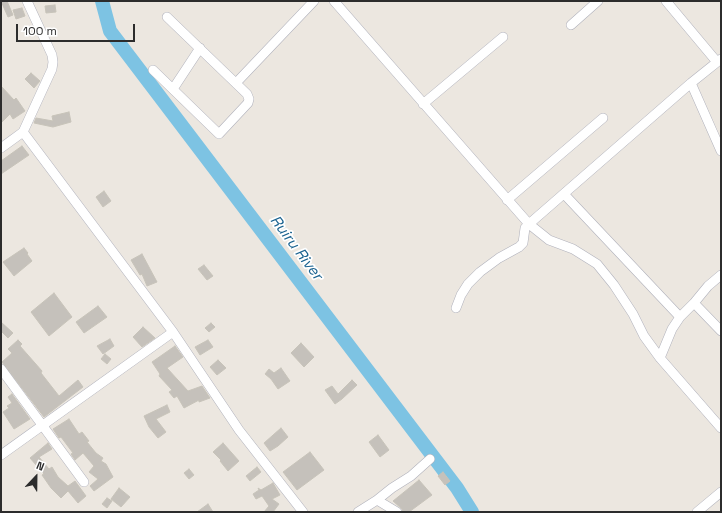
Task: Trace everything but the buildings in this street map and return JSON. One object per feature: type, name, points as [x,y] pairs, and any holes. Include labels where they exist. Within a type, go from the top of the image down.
[{"type":"street","points":[[1,148],[23,132],[52,69],[52,55],[27,1]]},
{"type":"street","points":[[236,83],[314,1]]},
{"type":"street","points":[[334,1],[529,224],[549,240],[573,249],[597,264],[614,285],[633,314],[644,336],[660,358],[721,428]]},
{"type":"street","points":[[571,25],[598,1]]},
{"type":"street","points":[[456,308],[461,295],[468,284],[480,272],[499,258],[523,244],[525,228],[529,224],[719,60],[666,1]]},
{"type":"street","points":[[153,70],[219,134],[248,103],[249,99],[247,94],[167,17]]},
{"type":"street","points":[[423,104],[503,37]]},
{"type":"street","points":[[173,89],[200,48]]},
{"type":"street","points":[[691,83],[721,151]]},
{"type":"street","points":[[507,200],[603,118]]},
{"type":"street","points":[[23,132],[173,332],[239,430],[303,512]]},
{"type":"street","points":[[564,194],[680,317]]},
{"type":"street","points":[[660,358],[669,335],[680,317],[708,286],[721,276]]},
{"type":"street","points":[[694,303],[721,331]]},
{"type":"street","points":[[1,455],[173,332]]},
{"type":"street","points":[[1,369],[84,482]]},
{"type":"street","points":[[358,512],[411,476],[430,459]]},
{"type":"street","points":[[697,512],[721,492]]},
{"type":"street","points":[[377,500],[397,512]]},
{"type":"waterway","name":"Ruiru River","points":[[102,1],[110,31],[457,488],[472,512]]}]
